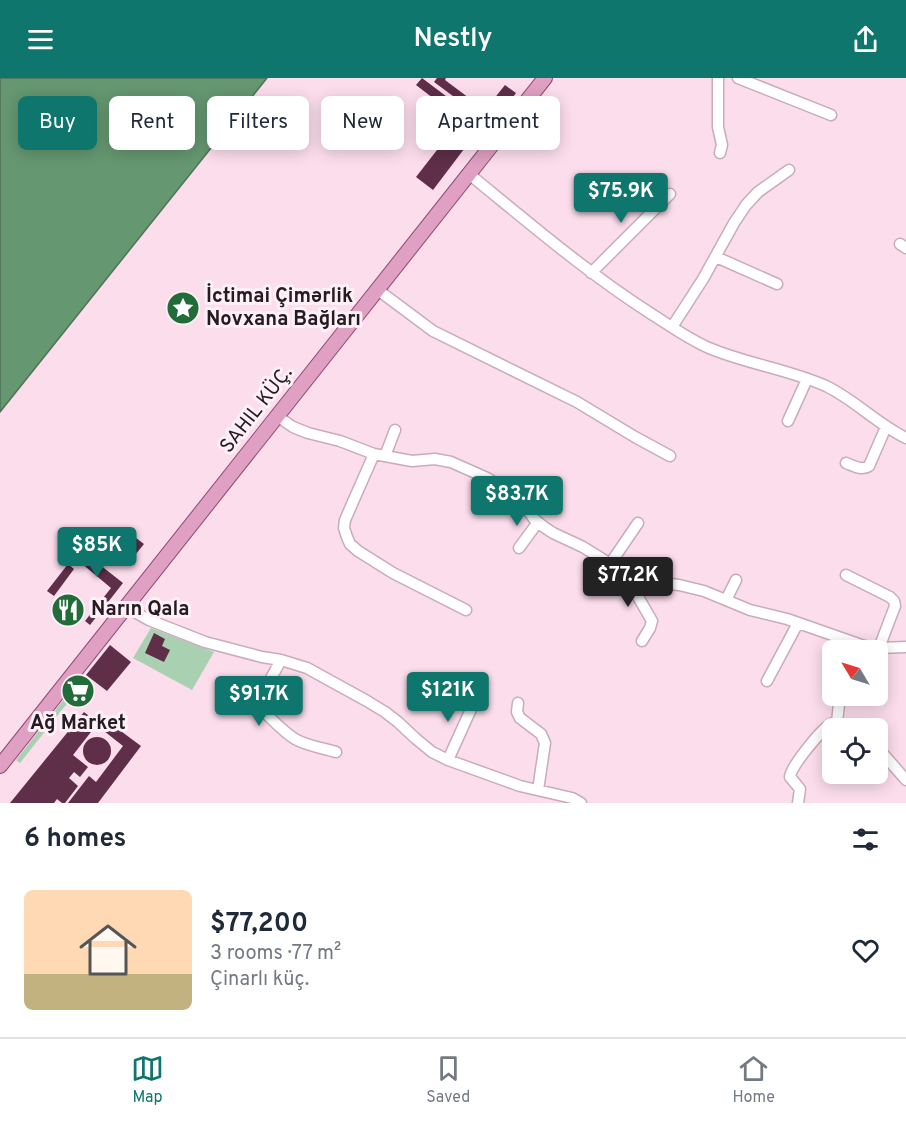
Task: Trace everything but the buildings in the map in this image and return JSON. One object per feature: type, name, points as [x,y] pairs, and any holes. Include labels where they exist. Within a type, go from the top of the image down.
[{"type":"main road","name":"SAHIL KÜÇ.","points":[[0,766],[545,78]]},
{"type":"street","points":[[718,78],[718,127],[722,145],[720,153]]},
{"type":"street","points":[[738,78],[831,115]]},
{"type":"street","points":[[672,327],[746,205],[758,192],[789,170]]},
{"type":"street","points":[[469,174],[591,273],[672,327],[708,348],[807,379],[836,392],[906,438]]},
{"type":"street","points":[[591,273],[670,194]]},
{"type":"street","points":[[716,257],[777,284]]},
{"type":"street","points":[[378,290],[433,331],[577,402],[669,456]]},
{"type":"street","points":[[788,421],[807,379]]},
{"type":"street","points":[[277,416],[293,427],[308,433],[340,441],[379,455],[412,461],[435,459],[451,462],[487,478],[516,496],[538,522],[553,533],[583,547],[636,580],[704,591],[750,610],[798,623],[845,640]]},
{"type":"street","points":[[846,463],[865,469],[869,466],[886,427]]},
{"type":"street","points":[[395,430],[379,455],[345,520],[344,528],[350,544],[393,573],[466,610]]},
{"type":"street","points":[[519,548],[538,522]]},
{"type":"street","points":[[610,564],[638,524]]},
{"type":"street","points":[[846,575],[894,601],[895,606],[882,640]]},
{"type":"street","points":[[636,580],[638,595],[652,621],[642,641]]},
{"type":"street","points":[[726,600],[736,580]]},
{"type":"street","points":[[126,607],[149,620],[206,642],[307,668],[367,701],[398,722],[432,752],[448,760],[512,783],[572,798],[581,803]]},
{"type":"street","points":[[766,681],[798,623]]},
{"type":"street","points":[[888,648],[906,647]]},
{"type":"street","points":[[280,660],[258,702],[259,707],[296,740],[336,752]]},
{"type":"street","points":[[448,760],[476,698]]},
{"type":"street","points":[[518,703],[517,712],[520,718],[541,734],[544,743],[538,790]]},
{"type":"street","points":[[798,803],[800,789],[790,777],[791,771],[800,757],[822,733]]},
{"type":"street","points":[[888,759],[906,780]]},
{"type":"shaded area","points":[[0,78],[267,78],[253,96],[207,96],[207,150],[209,150],[0,412]]},
{"type":"shaded area","points":[[151,628],[214,652],[192,690],[133,658]]},
{"type":"shaded area","points":[[65,698],[69,701],[20,763],[16,760]]},
{"type":"place","name":"İctimai Çimərlik Novxana Bağları","points":[[183,308]]},
{"type":"place","name":"Narın Qala","points":[[68,610]]},
{"type":"place","name":"Ağ Market","points":[[78,691]]}]
